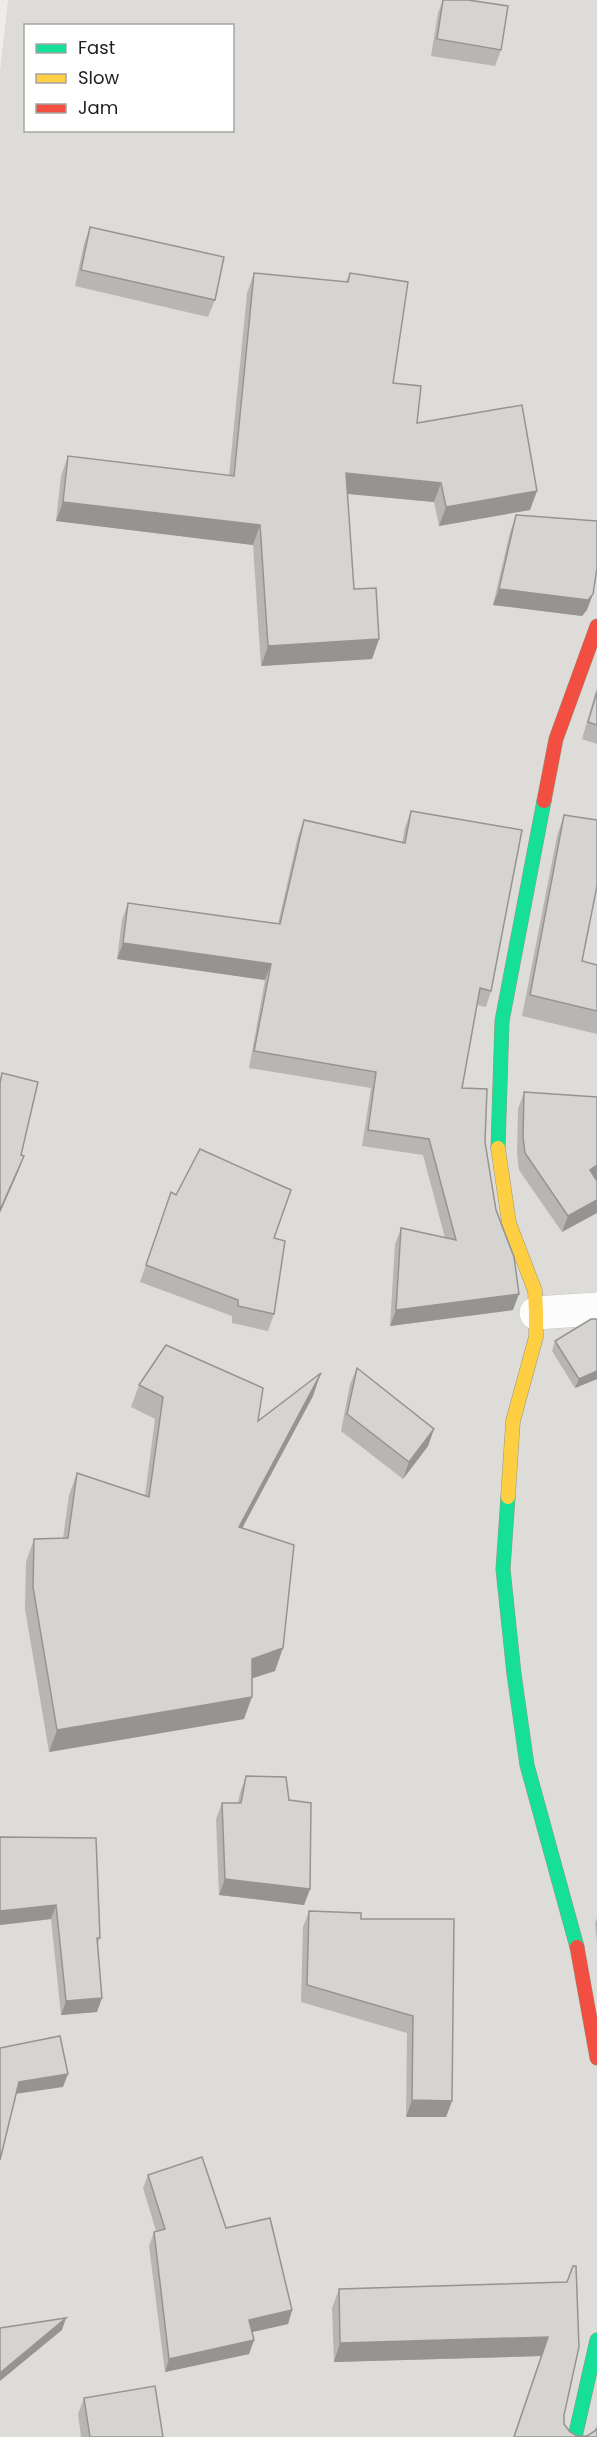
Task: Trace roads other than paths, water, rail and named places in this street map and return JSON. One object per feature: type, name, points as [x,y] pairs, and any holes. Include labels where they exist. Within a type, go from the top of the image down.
[{"type":"street","points":[[597,626],[556,739],[502,1021],[498,1155],[509,1223],[535,1291],[536,1312],[536,1337],[513,1421],[503,1569],[514,1674],[527,1764],[577,1947],[597,2058]]},
{"type":"street","points":[[536,1312],[597,1309]]},
{"type":"street","points":[[575,2437],[597,2340]]}]
